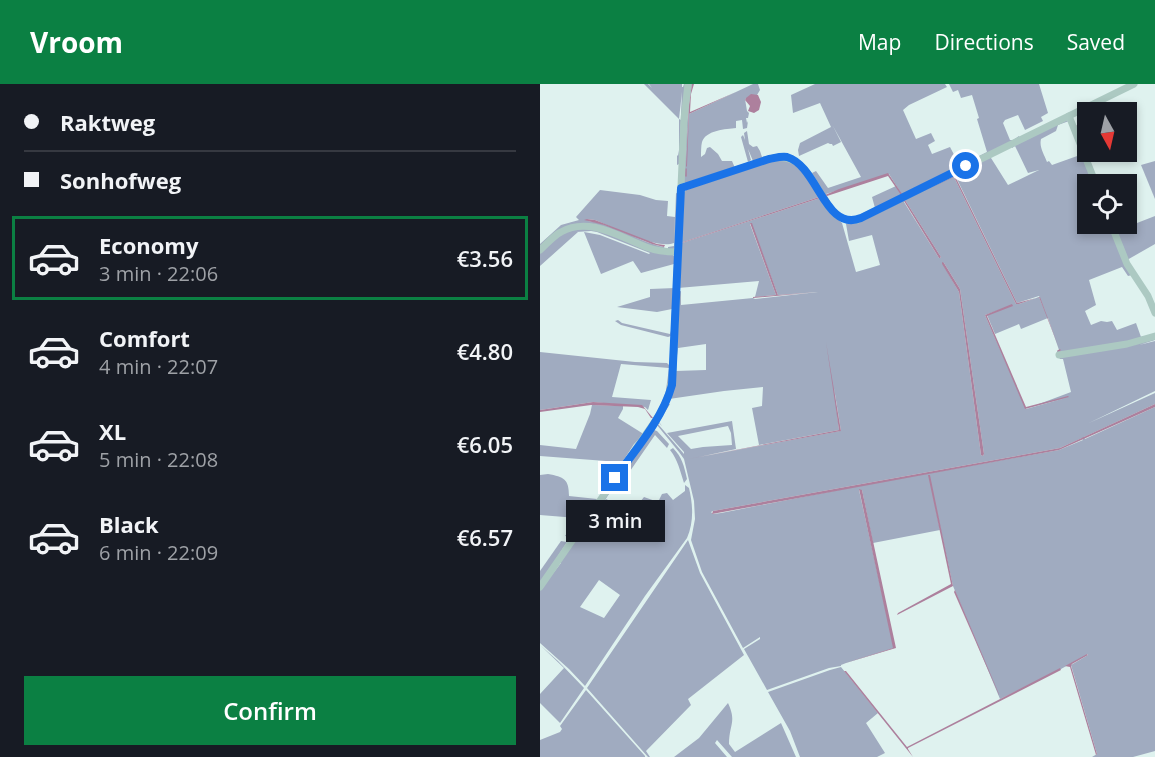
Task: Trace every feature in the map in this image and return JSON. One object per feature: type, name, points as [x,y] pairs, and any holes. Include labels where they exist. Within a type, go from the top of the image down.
[{"type":"street","points":[[540,587],[653,424],[669,395],[673,369],[684,112],[688,84]]},
{"type":"street","points":[[681,188],[776,157],[788,158],[801,165],[834,213],[844,220],[853,221],[1134,84]]},
{"type":"street","points":[[1070,116],[1092,174]]},
{"type":"street","points":[[540,250],[563,231],[573,227],[589,226],[647,247],[678,252]]},
{"type":"street","points":[[1115,234],[1127,264],[1148,296],[1154,311]]},
{"type":"street","points":[[1059,355],[1127,344],[1155,336]]},
{"type":"shaded area","points":[[644,84],[652,88],[649,84],[682,84],[683,87],[686,84],[683,115],[681,115],[682,92],[679,119]]},
{"type":"shaded area","points":[[690,84],[692,84],[689,104],[686,167],[689,114],[753,84],[758,84],[760,90],[757,95],[745,99],[749,113],[746,118],[747,128],[743,129],[742,120],[736,121],[736,128],[712,133],[702,142],[701,157],[710,147],[722,161],[732,161],[735,168],[687,184],[684,182],[684,160]]},
{"type":"shaded area","points":[[692,84],[694,84],[690,112],[736,92],[689,114],[686,167],[689,104]]},
{"type":"shaded area","points":[[815,84],[945,84],[947,87],[903,110],[916,139],[931,133],[935,141],[928,145],[932,154],[950,147],[960,166],[976,157],[975,160],[864,215],[875,208],[872,197],[896,186],[902,195],[889,174],[826,194],[841,215],[849,218],[860,216],[851,219],[841,217],[827,202],[806,169],[812,173],[816,171],[828,188],[861,177],[833,126],[841,142],[833,146],[828,143],[799,156],[800,143],[831,127],[820,103],[793,113],[791,95]]},
{"type":"shaded area","points":[[949,84],[1039,84],[1048,113],[1041,117],[1043,121],[1025,130],[1018,115],[1005,120],[1003,123],[1010,140],[1019,136],[1020,138],[980,157],[987,152],[972,95],[961,98],[958,90],[953,92]]},
{"type":"shaded area","points":[[751,94],[758,95],[761,102],[759,110],[754,113],[748,111],[750,106],[745,100]]},
{"type":"shaded area","points":[[679,119],[681,120],[679,164],[677,165],[679,150]]},
{"type":"shaded area","points":[[1065,120],[1068,121],[1058,125],[1056,131],[1041,139],[1043,153],[1047,162],[1049,161],[1052,165],[1077,156],[1077,162],[1085,162],[1090,174],[1077,174],[1077,234],[1113,234],[1132,275],[1128,276],[1122,267],[1089,280],[1096,305],[1085,311],[1091,325],[1101,321],[1112,321],[1117,330],[1136,323],[1141,337],[1145,338],[1126,344],[1060,353],[1057,352],[1061,350],[1059,350],[1048,318],[1021,329],[1019,324],[995,334],[987,315],[1013,305],[985,315],[1026,409],[1069,397],[1031,407],[1071,392],[1063,359],[1058,356],[1129,345],[1155,337],[1155,340],[1139,345],[1155,341],[1155,391],[1089,423],[1155,393],[1155,404],[1084,437],[1085,439],[1155,407],[1155,751],[1133,757],[1092,757],[1097,754],[1071,665],[1088,654],[1000,699],[953,586],[929,475],[940,530],[873,543],[862,490],[859,490],[894,648],[767,690],[744,649],[760,637],[743,648],[702,572],[691,540],[695,519],[694,501],[684,459],[657,425],[667,404],[670,404],[659,422],[662,426],[658,424],[684,454],[667,433],[732,421],[736,449],[699,457],[841,431],[834,388],[839,430],[759,445],[752,408],[762,406],[763,387],[669,399],[674,379],[675,359],[677,358],[676,371],[706,370],[706,344],[678,348],[677,355],[675,355],[678,292],[681,291],[681,305],[818,292],[778,295],[751,223],[776,295],[755,297],[759,281],[678,288],[683,194],[691,186],[774,159],[792,161],[802,168],[832,213],[842,223],[856,272],[880,265],[872,235],[849,241],[846,224],[860,220],[989,157],[1008,185],[1039,170],[1028,173],[1015,146],[1012,148],[1012,146]],"holes":[[[955,175],[1017,303],[1039,296],[1047,316],[1039,297],[1016,304]],[[820,198],[682,243],[683,242]],[[905,200],[941,257],[939,258],[904,202]],[[942,263],[960,289],[983,456],[981,455],[959,292]],[[728,426],[732,445],[691,449],[678,436]],[[1082,438],[1083,440],[1059,450],[721,513],[711,512],[1060,448]]]},
{"type":"shaded area","points":[[747,131],[749,144],[753,147],[757,146],[762,157],[781,154],[748,165],[753,161],[748,149],[751,160],[748,162],[741,137],[743,135],[745,140],[744,133]]},
{"type":"shaded area","points":[[1155,161],[1155,199],[1141,165]]},
{"type":"shaded area","points":[[888,173],[901,195],[888,176],[825,195],[839,189]]},
{"type":"shaded area","points":[[957,175],[955,176],[1017,303],[1036,298],[1016,304],[954,177],[909,198]]},
{"type":"shaded area","points":[[600,190],[668,201],[667,216],[675,217],[674,243],[646,241],[625,233],[665,249],[674,246],[676,193],[679,194],[675,248],[662,250],[577,225],[540,248],[540,244],[561,225],[579,220],[576,217]],"holes":[[[587,219],[595,220],[616,229],[588,221]]]},
{"type":"shaded area","points":[[820,198],[682,243],[683,242]]},
{"type":"shaded area","points":[[904,201],[941,257],[940,258]]},
{"type":"shaded area","points":[[1155,216],[1155,244],[1127,260],[1117,234],[1137,234],[1137,223]]},
{"type":"shaded area","points":[[587,219],[665,245],[664,247],[652,244],[604,225],[584,220]]},
{"type":"shaded area","points":[[750,223],[752,223],[778,295],[818,292],[753,298],[776,295]]},
{"type":"shaded area","points":[[588,227],[673,255],[675,257],[675,283],[673,283],[674,264],[641,273],[633,261],[601,274],[584,232],[600,235],[650,253],[591,231],[576,232],[578,232],[540,266],[540,252],[554,239],[568,230]]},
{"type":"shaded area","points":[[942,262],[960,289],[983,456],[981,455],[959,292]]},
{"type":"shaded area","points":[[675,288],[674,326],[671,327],[672,309],[657,312],[617,307],[650,297],[650,289]]},
{"type":"shaded area","points":[[1039,297],[1040,297],[1059,348]]},
{"type":"shaded area","points":[[1012,304],[1013,306],[987,316],[1026,407],[1069,397],[1025,409],[985,315]]},
{"type":"shaded area","points":[[615,321],[622,323],[674,333],[668,337],[621,325]]},
{"type":"shaded area","points":[[826,342],[841,431],[688,459],[839,430]]},
{"type":"shaded area","points":[[540,352],[667,363],[671,367],[667,392],[669,368],[621,364],[612,397],[651,400],[648,410],[645,407],[593,402],[540,410]]},
{"type":"shaded area","points":[[593,402],[642,405],[653,418],[645,409],[638,407],[591,405],[540,412],[540,410]]},
{"type":"shaded area","points":[[1155,404],[1155,407],[1059,450],[712,514],[713,511],[1060,448]]},
{"type":"shaded area","points":[[592,405],[623,406],[618,418],[642,433],[643,435],[623,461],[540,456],[540,445],[576,449]]},
{"type":"shaded area","points":[[654,430],[669,444],[667,448],[655,435],[628,474],[622,472],[651,431]]},
{"type":"shaded area","points":[[673,448],[684,466],[687,479],[684,483],[670,450]]},
{"type":"shaded area","points":[[540,475],[558,476],[567,482],[569,496],[597,499],[571,537],[565,536],[577,518],[540,515]]},
{"type":"shaded area","points":[[620,475],[622,476],[620,478],[581,535],[606,499],[632,512],[644,497],[658,502],[662,494],[667,493],[673,500],[685,491],[685,485],[689,488],[692,513],[687,538],[585,686],[540,643],[540,590],[561,563],[560,561]],"holes":[[[599,580],[620,595],[604,618],[580,607]]]},
{"type":"shaded area","points":[[928,475],[930,475],[953,586],[897,615],[951,584]]},
{"type":"shaded area","points":[[859,489],[862,490],[896,648],[842,664],[893,648]]},
{"type":"shaded area","points":[[688,540],[700,573],[744,655],[688,699],[691,705],[646,751],[650,757],[648,757],[587,688]]},
{"type":"shaded area","points":[[561,541],[567,542],[540,584],[540,571]]},
{"type":"shaded area","points":[[955,590],[999,694],[999,695],[954,592]]},
{"type":"shaded area","points":[[540,645],[558,661],[584,688],[560,723],[540,703],[540,694],[564,668]]},
{"type":"shaded area","points":[[1087,654],[1071,666],[1096,755],[1070,667],[1065,666]]},
{"type":"shaded area","points":[[841,667],[878,713],[866,723],[885,753],[877,757],[800,757],[790,731],[768,692]]},
{"type":"shaded area","points":[[1060,668],[1061,670],[908,748],[913,757],[844,671],[907,747]]},
{"type":"shaded area","points":[[586,690],[645,757],[540,757],[540,740],[560,732],[562,729],[560,726]]},
{"type":"shaded area","points":[[728,703],[732,719],[729,744],[735,752],[781,723],[796,757],[732,757],[717,740],[715,743],[727,757],[674,757],[699,738]]},
{"type":"waterway","points":[[686,169],[686,176]]},
{"type":"route","points":[[615,478],[660,414],[672,385],[681,188],[769,159],[783,157],[801,165],[834,213],[844,220],[853,221],[966,166]]}]
